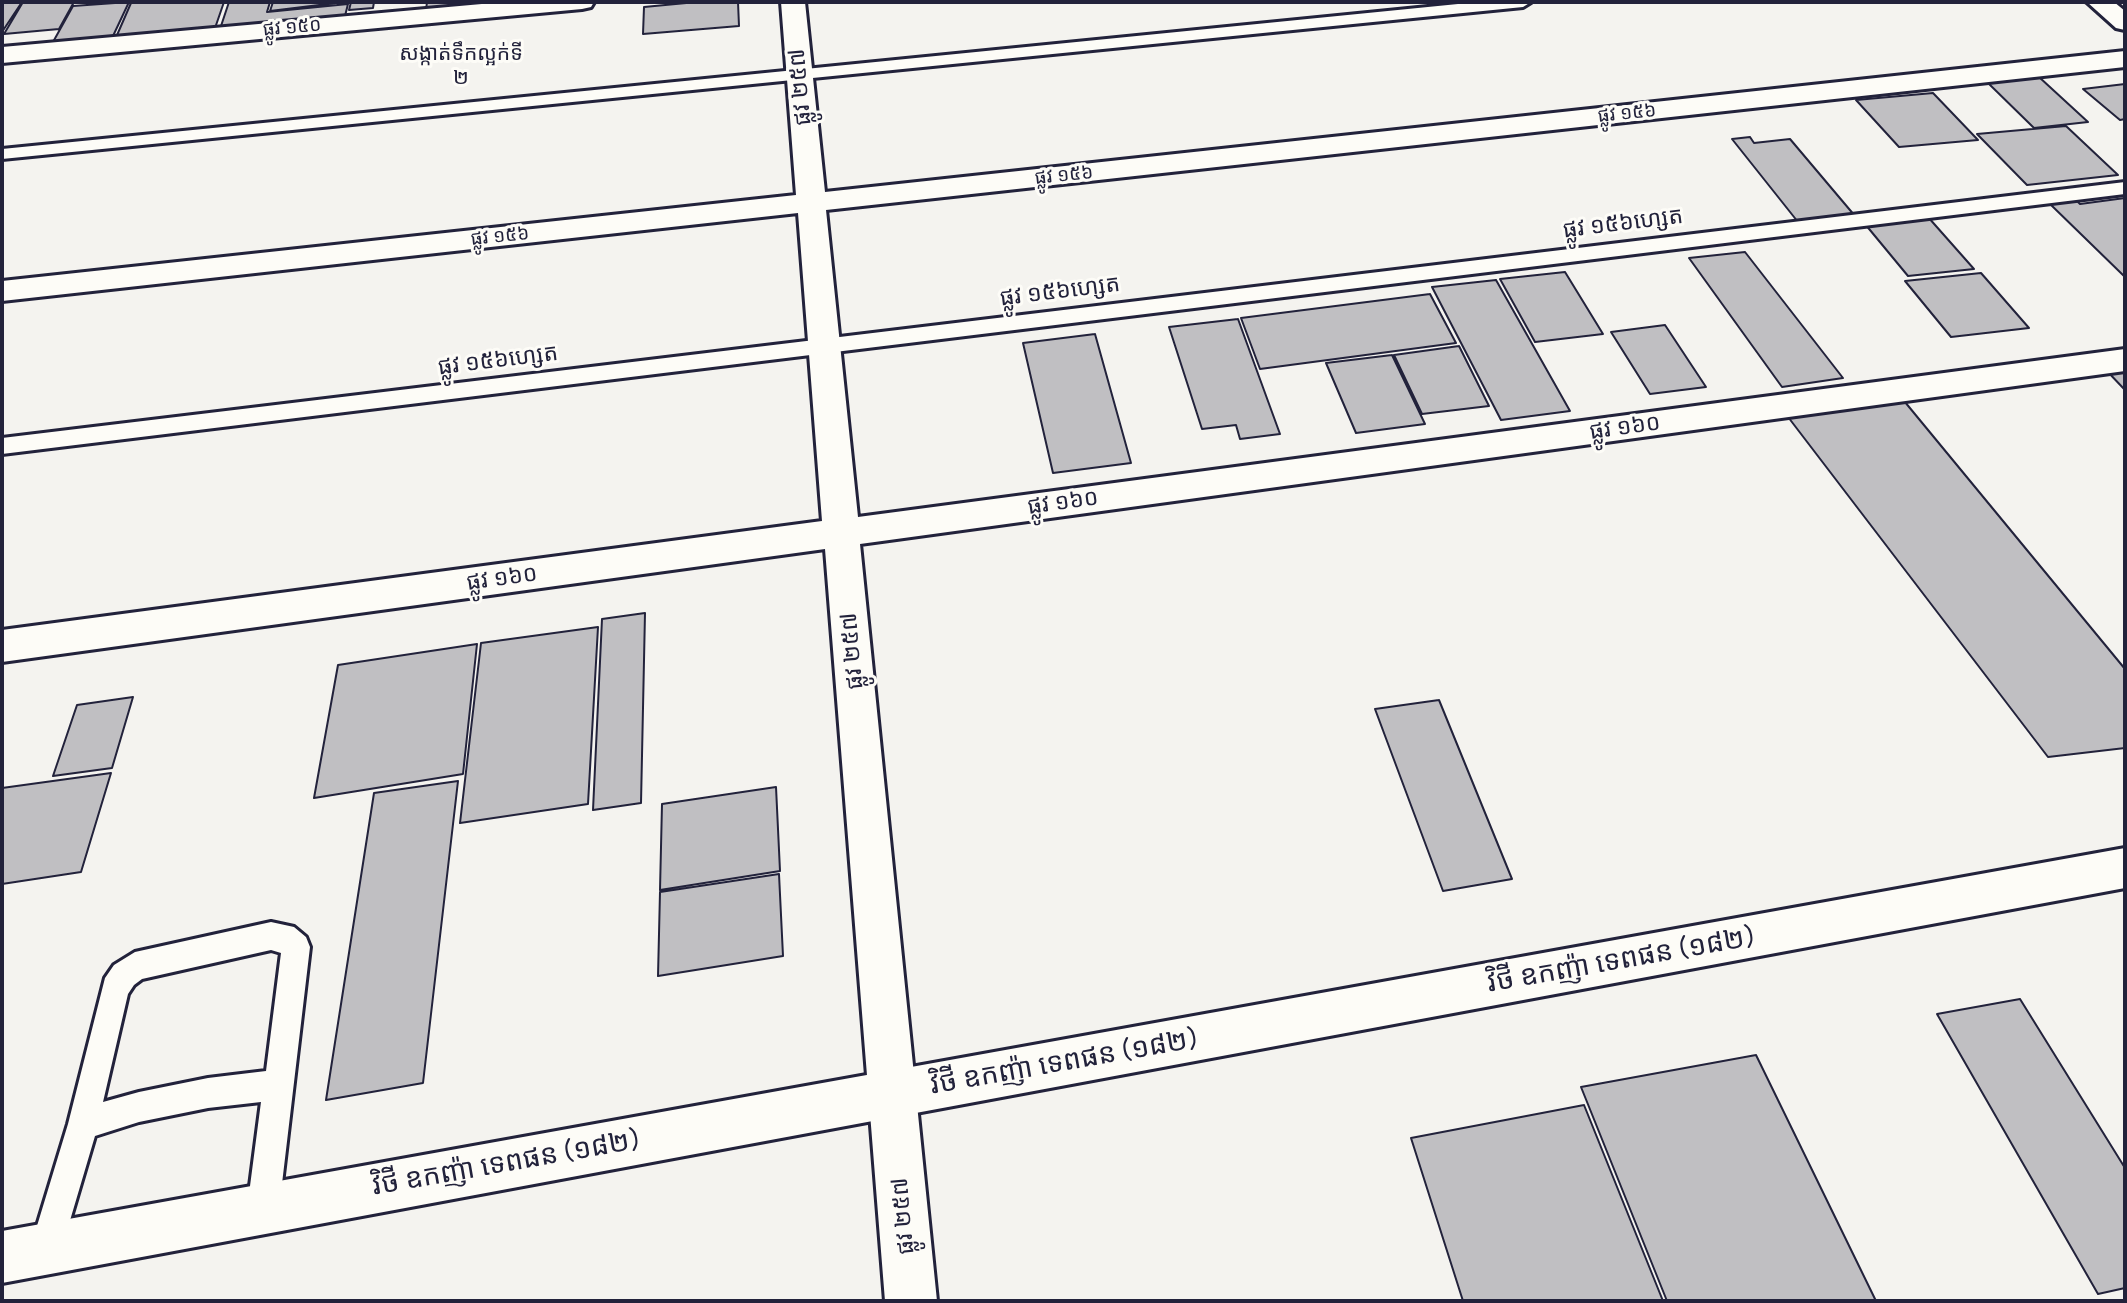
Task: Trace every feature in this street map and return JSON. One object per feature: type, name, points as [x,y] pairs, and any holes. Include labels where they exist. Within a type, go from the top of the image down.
[{"type":"street","name":"ផ្លូវ ១៥០","points":[[2,55],[582,2]]},
{"type":"street","name":"ផ្លូវ ២៥៧","points":[[793,2],[911,1301]]},
{"type":"street","points":[[2099,2],[2125,23]]},
{"type":"street","name":"ផ្លូវ ១៥៦","points":[[2,291],[2125,59]]},
{"type":"street","name":"ផ្លូវ ១៦០","points":[[2,646],[2125,360]]},
{"type":"street","name":"វិថី ឧកញ៉ា ទេពផន (១៨២)","points":[[24,1253],[2125,868]]},
{"type":"lane","points":[[2,154],[1523,2]]},
{"type":"lane","name":"ផ្លូវ ១៥៦ហ្សេត","points":[[2,446],[2125,188]]},
{"type":"lane","points":[[24,1253],[83,1124],[115,988],[124,975],[135,966],[271,936],[284,937],[296,947],[263,1209]]},
{"type":"lane","points":[[83,1124],[139,1107],[279,1085]]},
{"type":"building","points":[[2,2],[22,2],[2,32]]},
{"type":"building","points":[[23,2],[74,2],[59,29],[4,34]]},
{"type":"building","points":[[129,2],[113,36],[53,42],[73,6]]},
{"type":"building","points":[[224,2],[214,31],[114,42],[131,3]]},
{"type":"building","points":[[229,2],[270,2],[267,12],[348,4],[345,16],[220,29]]},
{"type":"building","points":[[273,2],[344,2],[270,11]]},
{"type":"building","points":[[351,2],[374,2],[373,8],[349,10]]},
{"type":"building","points":[[427,2],[484,2],[484,5],[426,10]]},
{"type":"building","points":[[697,2],[738,2],[739,26],[643,34],[644,7]]},
{"type":"building","points":[[2039,77],[2088,122],[2034,128],[1987,82]]},
{"type":"building","points":[[2125,84],[2125,119],[2120,120],[2083,89]]},
{"type":"building","points":[[1933,93],[1978,140],[1899,147],[1856,100]]},
{"type":"building","points":[[2066,126],[2118,175],[2027,185],[1977,134]]},
{"type":"building","points":[[1750,137],[1754,143],[1790,139],[1855,216],[1798,222],[1732,139]]},
{"type":"building","points":[[2125,198],[2125,277],[2049,203],[2075,199],[2080,204]]},
{"type":"building","points":[[1928,217],[1974,269],[1908,276],[1865,224]]},
{"type":"building","points":[[1745,252],[1843,378],[1782,387],[1689,258]]},
{"type":"building","points":[[1565,272],[1603,334],[1535,342],[1500,279]]},
{"type":"building","points":[[1981,273],[2029,328],[1951,337],[1905,281]]},
{"type":"building","points":[[1496,280],[1570,411],[1501,420],[1432,287]]},
{"type":"building","points":[[1430,294],[1456,343],[1260,369],[1241,318]]},
{"type":"building","points":[[1238,319],[1280,434],[1240,439],[1236,425],[1202,429],[1169,327]]},
{"type":"building","points":[[1665,325],[1706,387],[1650,394],[1611,332]]},
{"type":"building","points":[[1095,334],[1131,463],[1053,473],[1023,343]]},
{"type":"building","points":[[1459,346],[1489,406],[1422,414],[1394,355]]},
{"type":"building","points":[[1392,355],[1425,424],[1356,433],[1326,363]]},
{"type":"building","points":[[2125,367],[2125,390],[2106,370]]},
{"type":"building","points":[[1900,396],[2125,669],[2125,748],[2048,757],[1785,413]]},
{"type":"building","points":[[645,613],[641,803],[593,810],[602,619]]},
{"type":"building","points":[[598,627],[588,804],[460,823],[481,643]]},
{"type":"building","points":[[477,644],[463,774],[314,798],[338,665]]},
{"type":"building","points":[[133,697],[112,768],[53,776],[77,705]]},
{"type":"building","points":[[1439,700],[1512,879],[1443,891],[1375,709]]},
{"type":"building","points":[[111,773],[81,872],[2,884],[2,788]]},
{"type":"building","points":[[458,781],[423,1083],[326,1100],[374,793]]},
{"type":"building","points":[[776,787],[780,871],[660,890],[662,804]]},
{"type":"building","points":[[779,874],[783,956],[658,976],[660,892]]},
{"type":"building","points":[[2020,999],[2125,1168],[2125,1288],[2098,1294],[1937,1014]]},
{"type":"building","points":[[1756,1055],[1876,1301],[1667,1301],[1581,1087]]},
{"type":"building","points":[[1584,1105],[1663,1301],[1463,1301],[1411,1138]]},
{"type":"district","name":"សង្កាត់ទឹកល្អក់ទី ២","points":[[461,66]]}]
